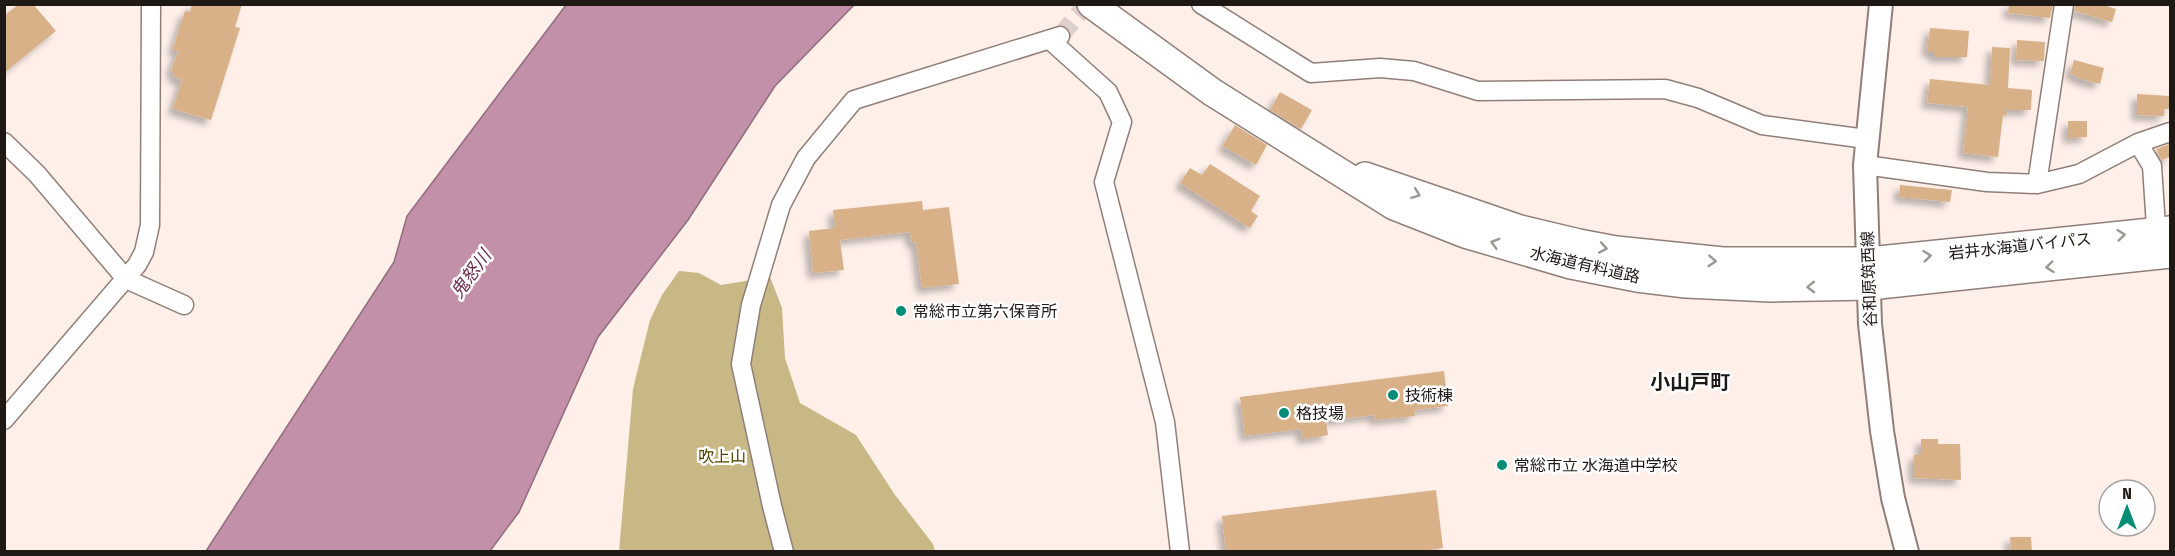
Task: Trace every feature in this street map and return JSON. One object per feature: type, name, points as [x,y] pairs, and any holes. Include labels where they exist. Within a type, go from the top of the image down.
[{"type":"highway","name":"水海道有料道路","points":[[1092,4],[1204,87],[1321,161],[1394,206],[1465,234],[1571,265],[1637,278],[1686,284],[1771,288],[1869,274]]},
{"type":"highway","name":"岩井水海道バイパス","points":[[1869,274],[2164,243]]},
{"type":"main road","name":"谷和原筑西線","points":[[1881,4],[1865,165],[1870,324],[1882,431],[1893,498],[1907,552]]},
{"type":"street","points":[[4,420],[126,279],[144,252],[150,225],[151,4]]},
{"type":"street","points":[[1201,4],[1311,73],[1380,68],[1414,71],[1478,91],[1665,89],[1698,98],[1762,125],[1866,139]]},
{"type":"street","points":[[2037,184],[2064,4]]},
{"type":"street","points":[[784,552],[741,364],[751,305],[781,205],[806,158],[854,100],[1055,38],[1108,92],[1122,122],[1104,182],[1165,422],[1180,552]]},
{"type":"street","points":[[1865,165],[1987,182],[2037,184],[2079,174],[2138,143],[2170,132]]},
{"type":"street","points":[[4,141],[37,174],[126,279],[184,305]]},
{"type":"street","points":[[2138,143],[2152,166],[2164,243]]},
{"type":"green space","name":"吹上山","points":[[679,271],[699,273],[721,285],[770,277],[782,308],[785,358],[800,403],[856,435],[895,495],[933,544],[935,551],[619,552],[633,389],[650,320],[662,295]]},
{"type":"water","name":"鬼怒川","points":[[566,5],[854,5],[775,86],[688,220],[598,337],[519,512],[490,551],[206,551],[394,262],[407,216]]},
{"type":"building","points":[[19,4],[33,4],[56,31],[4,73],[4,16]]},
{"type":"building","points":[[192,4],[242,4],[235,27],[240,28],[211,120],[173,109],[182,80],[173,77],[175,73],[171,71],[178,51],[173,49],[185,11],[190,12]]},
{"type":"building","points":[[2009,4],[2053,4],[2050,18],[2008,13]]},
{"type":"building","points":[[2075,4],[2100,4],[2116,9],[2112,22],[2074,11]]},
{"type":"building","points":[[1930,28],[1969,31],[1967,57],[1934,57],[1934,52],[1927,52]]},
{"type":"building","points":[[2017,40],[2045,42],[2044,61],[2016,60]]},
{"type":"building","points":[[1992,47],[2010,48],[2008,88],[2032,90],[2031,110],[2006,110],[2006,116],[2003,115],[1998,157],[1963,153],[1968,107],[1927,103],[1930,79],[1990,85]]},
{"type":"building","points":[[2074,60],[2104,68],[2100,84],[2070,74]]},
{"type":"building","points":[[1280,92],[1312,110],[1301,129],[1270,110]]},
{"type":"building","points":[[2137,94],[2170,96],[2170,109],[2164,109],[2164,116],[2137,115]]},
{"type":"building","points":[[2068,121],[2087,121],[2087,137],[2068,138]]},
{"type":"building","points":[[1235,125],[1267,145],[1256,165],[1223,146]]},
{"type":"building","points":[[2170,144],[2170,157],[2162,160],[2156,149]]},
{"type":"building","points":[[1210,164],[1260,196],[1251,211],[1258,216],[1250,228],[1180,183],[1190,168],[1202,175]]},
{"type":"building","points":[[1900,185],[1952,190],[1950,202],[1899,197]]},
{"type":"building","points":[[922,201],[923,210],[949,207],[959,284],[922,288],[916,242],[912,243],[910,232],[840,240],[844,270],[813,273],[809,231],[835,228],[833,210]]},
{"type":"building","points":[[1444,371],[1448,406],[1414,410],[1415,416],[1375,420],[1374,415],[1326,421],[1328,435],[1303,439],[1301,429],[1245,436],[1240,397]]},
{"type":"building","points":[[1921,439],[1938,439],[1938,444],[1960,444],[1961,480],[1914,478],[1914,455],[1921,455]]},
{"type":"building","points":[[1436,490],[1443,548],[1415,552],[1226,552],[1222,516]]},
{"type":"building","points":[[2010,537],[2031,537],[2032,552],[2011,552]]},
{"type":"tunnel","points":[[1060,36],[1087,4]]},
{"type":"place","name":"常総市立第六保育所","points":[[901,311]]},
{"type":"place","name":"技術棟","points":[[1393,395]]},
{"type":"place","name":"格技場","points":[[1284,413]]},
{"type":"place","name":"常総市立 水海道中学校","points":[[1502,465]]},
{"type":"district","name":"小山戸町","points":[[1690,382]]}]
